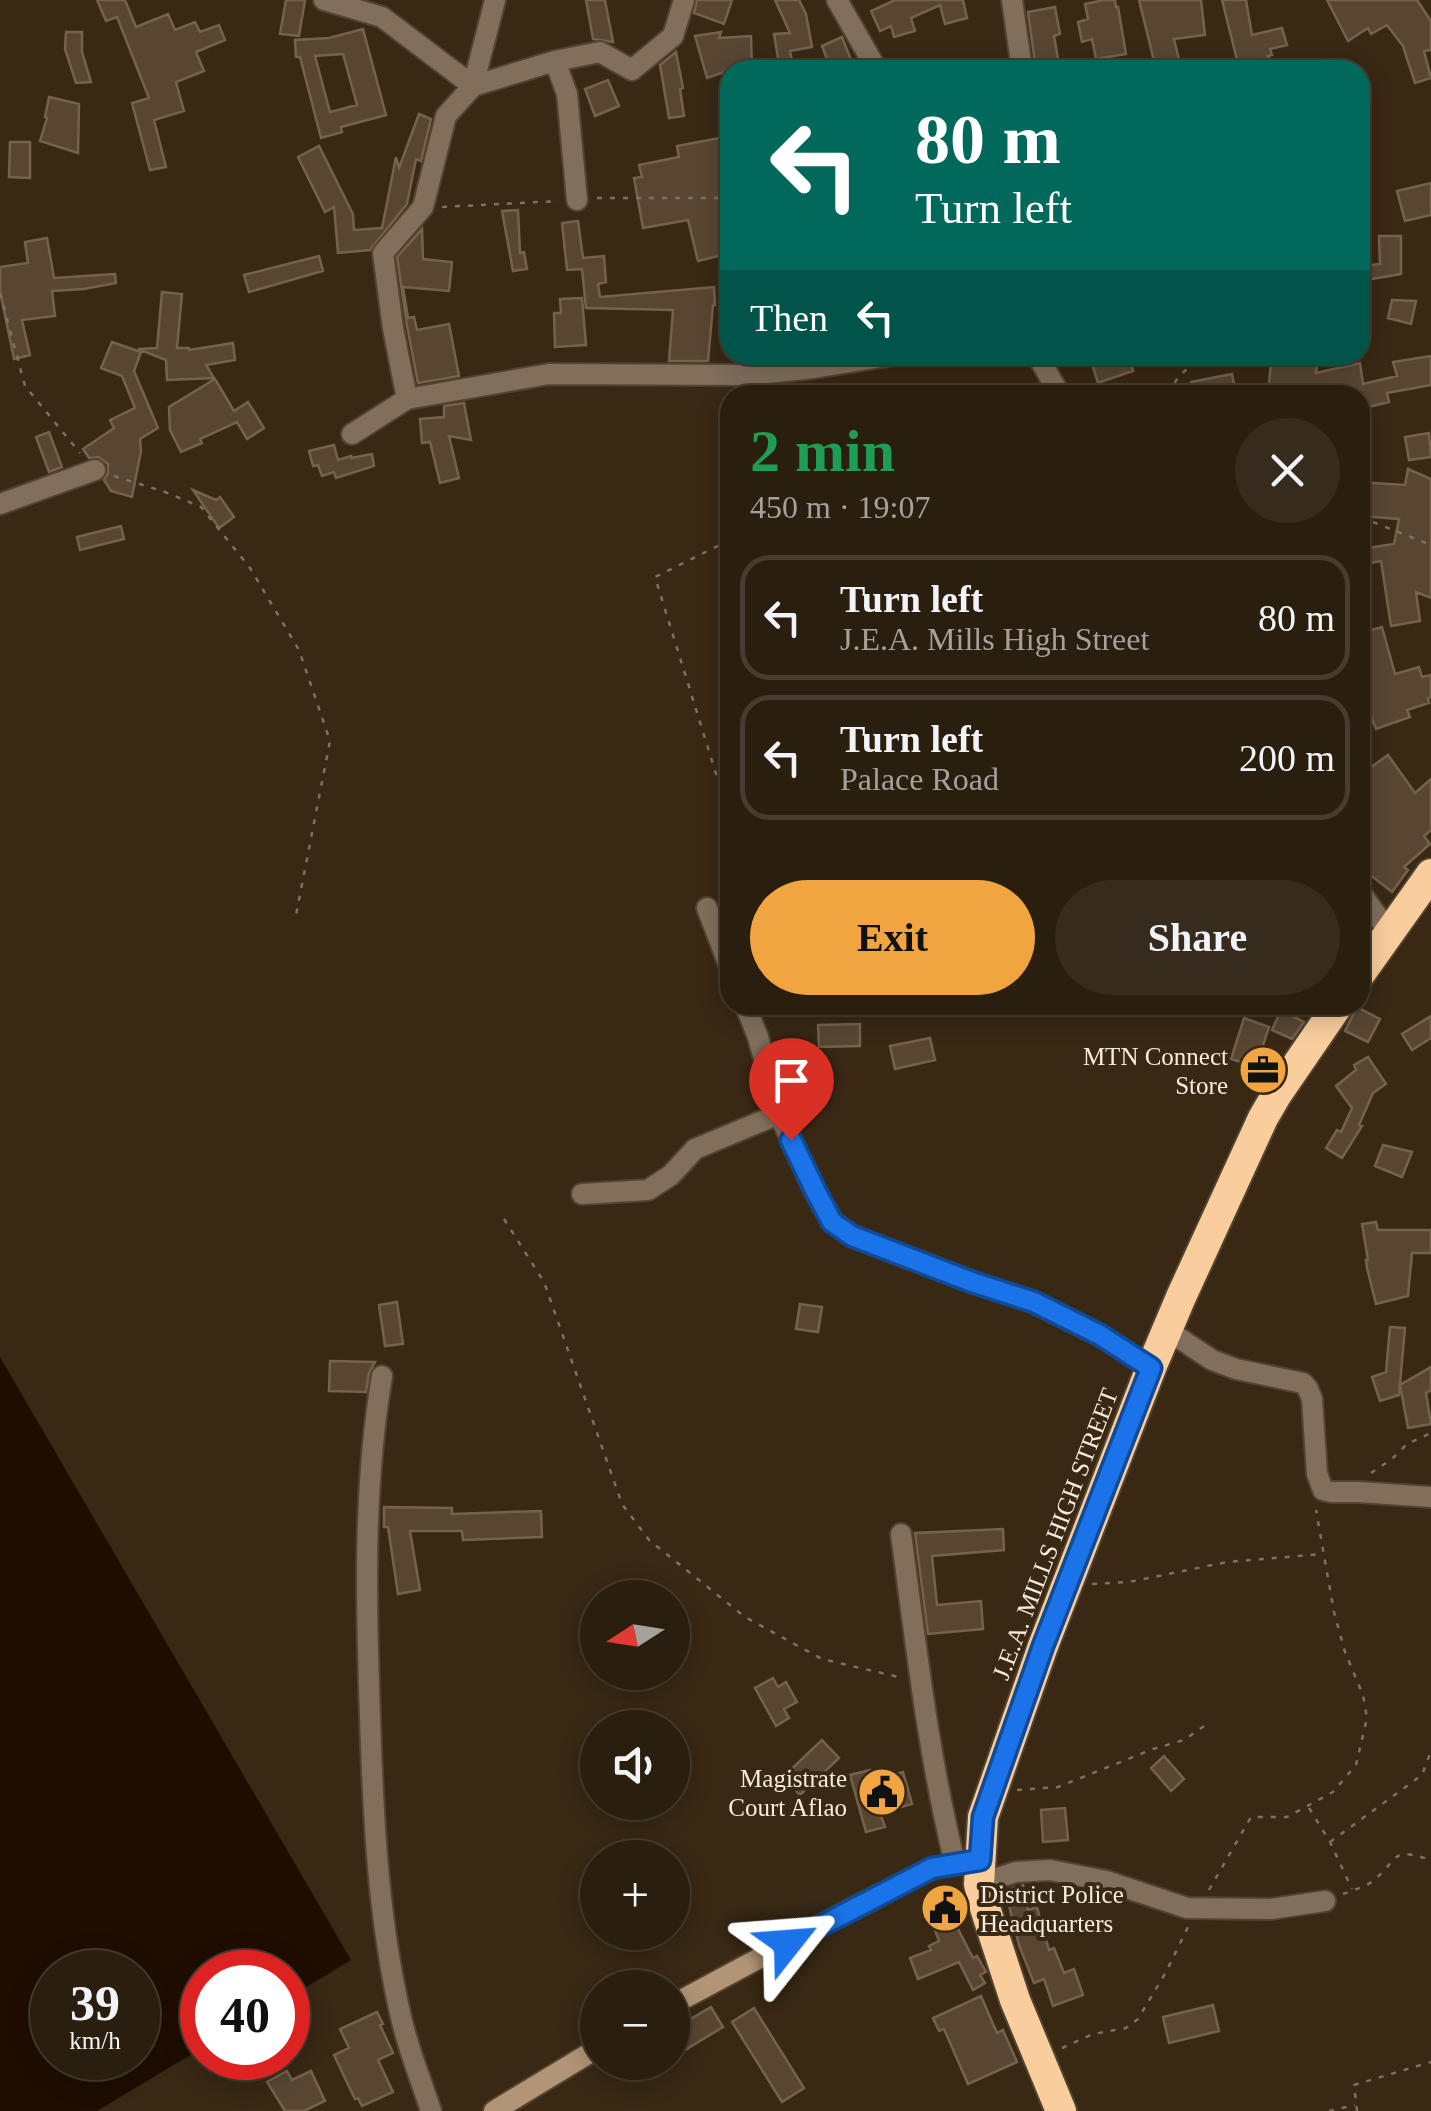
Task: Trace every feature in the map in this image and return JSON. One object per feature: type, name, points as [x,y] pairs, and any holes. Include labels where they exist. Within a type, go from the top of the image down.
[{"type":"highway","points":[[1370,960],[1431,874]]},
{"type":"highway","name":"J.E.A. MILLS HIGH STREET","points":[[1061,2111],[1015,2000],[971,1869],[983,1817],[1043,1646],[1167,1330],[1263,1118],[1331,1015]]},
{"type":"street","points":[[324,0],[382,18],[474,86]]},
{"type":"street","points":[[407,399],[383,253],[423,207],[446,116],[474,86],[496,0]]},
{"type":"street","points":[[474,86],[600,52],[632,70],[673,36],[684,0]]},
{"type":"street","points":[[837,0],[871,60]]},
{"type":"street","points":[[1012,0],[1021,60]]},
{"type":"street","points":[[555,62],[568,94],[577,200]]},
{"type":"street","points":[[352,434],[407,399],[549,374],[749,375],[798,365]]},
{"type":"street","points":[[0,504],[95,470]]},
{"type":"street","points":[[1370,906],[1389,932]]},
{"type":"street","points":[[707,908],[720,942]]},
{"type":"street","points":[[749,1015],[779,1114],[832,1222],[852,1236],[1034,1302],[1100,1335],[1151,1368]]},
{"type":"street","points":[[582,1194],[648,1190],[671,1175],[695,1150],[779,1114]]},
{"type":"street","points":[[1167,1330],[1212,1360],[1302,1383],[1312,1399],[1317,1474],[1331,1491],[1431,1497]]},
{"type":"street","points":[[382,1376],[373,1429],[366,1617],[374,1818],[388,1947],[401,2019],[431,2111]]},
{"type":"street","points":[[901,1534],[946,1830],[971,1869]]},
{"type":"street","points":[[690,1995],[932,1868],[1050,1870],[1106,1881],[1187,1908],[1271,1909],[1325,1901]]},
{"type":"street","points":[[494,2111],[580,2059]]},
{"type":"path","points":[[0,292],[25,386],[95,470],[201,508],[250,568],[300,650],[330,742],[296,915]]},
{"type":"path","points":[[1173,385],[1193,365]]},
{"type":"path","points":[[1372,522],[1431,545]]},
{"type":"path","points":[[720,545],[656,577],[717,777],[720,776]]},
{"type":"path","points":[[504,1219],[544,1282],[622,1504],[649,1540],[745,1618],[822,1658],[921,1682]]},
{"type":"path","points":[[1356,1765],[1367,1712],[1334,1612],[1316,1511],[1331,1491],[1392,1460],[1407,1444],[1431,1433]]},
{"type":"path","points":[[1094,1584],[1130,1582],[1227,1562],[1323,1554]]},
{"type":"path","points":[[1019,1790],[1058,1787],[1184,1740],[1207,1724]]},
{"type":"path","points":[[1330,1842],[1422,1775],[1431,1750]]},
{"type":"path","points":[[1308,1806],[1352,1890]]},
{"type":"path","points":[[1325,1901],[1372,1882],[1396,1855],[1406,1852],[1431,1860]]},
{"type":"path","points":[[1357,2111],[1354,2085],[1431,2062]]},
{"type":"path","points":[[1329,2111],[1356,2104]]},
{"type":"shaded area","points":[[0,1357],[351,1960],[310,1985],[310,1950],[180,1950],[180,2061],[160,2073],[160,1950],[30,1950],[30,2080],[149,2080],[97,2111],[0,2111]]},
{"type":"building","points":[[97,0],[125,0],[136,27],[168,14],[175,30],[195,22],[200,32],[219,25],[225,40],[196,52],[204,71],[176,82],[184,111],[154,120],[166,167],[150,170],[132,103],[149,98],[117,17],[106,21]]},
{"type":"building","points":[[286,0],[305,0],[299,36],[280,34]]},
{"type":"building","points":[[586,0],[605,0],[613,42],[593,39]]},
{"type":"building","points":[[697,0],[732,0],[724,24],[694,13]]},
{"type":"building","points":[[775,0],[799,0],[806,14],[812,47],[790,51],[792,60],[778,60],[774,34],[790,33]]},
{"type":"building","points":[[895,0],[963,0],[967,18],[945,24],[940,5],[911,18],[915,31],[894,37],[891,26],[880,31],[871,11]]},
{"type":"building","points":[[1115,0],[1118,7],[1126,54],[1096,59],[1092,39],[1082,42],[1078,22],[1088,19],[1085,4]]},
{"type":"building","points":[[1139,0],[1201,0],[1205,35],[1174,39],[1179,60],[1154,60]]},
{"type":"building","points":[[1222,0],[1246,0],[1252,35],[1282,28],[1287,45],[1270,49],[1269,60],[1237,60]]},
{"type":"building","points":[[1327,0],[1417,0],[1431,21],[1431,50],[1424,51],[1431,78],[1415,83],[1403,46],[1387,25],[1371,34],[1368,28],[1348,41]]},
{"type":"building","points":[[1055,7],[1060,34],[1054,36],[1058,60],[1035,60],[1028,12]]},
{"type":"building","points":[[363,29],[386,115],[341,127],[342,132],[321,138],[300,57],[296,57],[295,40],[329,38]],"holes":[[[343,54],[357,105],[330,112],[315,56]]]},
{"type":"building","points":[[66,32],[82,32],[82,52],[91,82],[76,83],[65,49]]},
{"type":"building","points":[[721,32],[719,38],[751,36],[752,60],[720,60],[720,73],[707,78],[695,36]]},
{"type":"building","points":[[842,37],[851,60],[827,60],[822,46]]},
{"type":"building","points":[[676,52],[684,116],[669,118],[660,65]]},
{"type":"building","points":[[608,80],[619,106],[595,116],[585,89]]},
{"type":"building","points":[[49,97],[79,104],[78,153],[40,141]]},
{"type":"building","points":[[419,114],[431,119],[421,161],[416,159],[407,204],[370,250],[338,253],[334,207],[325,212],[298,157],[319,146],[353,214],[354,230],[382,228],[396,157],[399,168]]},
{"type":"building","points":[[720,138],[720,256],[698,261],[688,220],[643,228],[634,178],[642,177],[639,165],[679,157],[677,146]]},
{"type":"building","points":[[10,142],[30,142],[30,178],[9,177]]},
{"type":"building","points":[[1431,183],[1431,215],[1405,221],[1397,191]]},
{"type":"building","points":[[518,210],[520,253],[524,252],[527,269],[513,271],[502,211]]},
{"type":"building","points":[[578,221],[583,258],[604,256],[606,282],[598,284],[600,297],[714,287],[708,361],[669,361],[673,310],[586,308],[582,269],[567,270],[562,223]]},
{"type":"building","points":[[422,229],[423,259],[452,262],[449,291],[403,287],[408,318],[414,317],[417,330],[449,324],[459,376],[418,383],[397,257]]},
{"type":"building","points":[[1379,236],[1401,236],[1401,274],[1370,279],[1370,265],[1380,264]]},
{"type":"building","points":[[47,238],[54,278],[115,274],[116,283],[52,291],[55,316],[22,320],[30,355],[14,359],[0,291],[0,267],[28,263],[25,242]]},
{"type":"building","points":[[319,256],[323,271],[249,292],[244,275]]},
{"type":"building","points":[[162,292],[182,294],[177,348],[189,350],[233,343],[235,360],[206,365],[214,378],[167,380],[166,360],[138,349],[157,348]]},
{"type":"building","points":[[582,298],[586,345],[555,347],[554,313],[561,313],[560,299]]},
{"type":"building","points":[[1392,300],[1416,301],[1411,324],[1388,318]]},
{"type":"building","points":[[112,342],[141,352],[134,371],[158,428],[140,439],[132,497],[111,491],[104,480],[108,464],[98,457],[89,458],[83,449],[114,428],[110,420],[135,408],[122,376],[101,368]]},
{"type":"building","points":[[1431,356],[1431,385],[1387,393],[1389,402],[1370,407],[1370,385],[1269,385],[1271,365],[1317,366],[1316,373],[1360,365],[1363,384],[1397,376],[1393,362]]},
{"type":"building","points":[[1092,365],[1131,365],[1133,371],[1098,383]]},
{"type":"building","points":[[1232,374],[1234,385],[1192,385],[1191,382]]},
{"type":"building","points":[[215,379],[234,411],[248,402],[264,428],[247,439],[237,422],[181,452],[170,430],[169,407]]},
{"type":"building","points":[[464,403],[471,440],[449,436],[459,478],[440,483],[430,442],[422,443],[420,419],[444,417],[444,406]]},
{"type":"building","points":[[49,432],[62,467],[49,472],[36,437]]},
{"type":"building","points":[[1429,433],[1431,457],[1409,460],[1405,437]]},
{"type":"building","points":[[334,445],[338,460],[372,454],[374,466],[336,478],[334,472],[322,476],[318,465],[313,466],[309,451]]},
{"type":"building","points":[[1408,469],[1431,479],[1431,598],[1416,592],[1420,621],[1391,626],[1381,561],[1370,563],[1370,548],[1394,544],[1399,519],[1370,517],[1370,483],[1405,485]]},
{"type":"building","points":[[193,490],[216,500],[220,497],[234,517],[219,528]]},
{"type":"building","points":[[121,526],[124,539],[80,550],[77,537]]},
{"type":"building","points":[[1382,627],[1395,674],[1419,667],[1422,677],[1431,675],[1429,703],[1407,710],[1410,717],[1376,729],[1370,717],[1370,630]]},
{"type":"building","points":[[1388,755],[1415,793],[1431,779],[1431,830],[1424,836],[1430,844],[1404,867],[1408,870],[1392,892],[1370,875],[1370,768]]},
{"type":"building","points":[[1370,1014],[1380,1019],[1368,1042],[1345,1031],[1353,1015]]},
{"type":"building","points":[[1279,1015],[1291,1015],[1304,1022],[1292,1039],[1272,1030]]},
{"type":"building","points":[[1431,1016],[1431,1038],[1412,1050],[1402,1034]]},
{"type":"building","points":[[1244,1018],[1269,1027],[1256,1067],[1231,1059]]},
{"type":"building","points":[[860,1024],[860,1046],[819,1047],[818,1025]]},
{"type":"building","points":[[930,1038],[935,1060],[895,1069],[890,1046]]},
{"type":"building","points":[[1368,1057],[1386,1084],[1373,1093],[1359,1125],[1362,1126],[1342,1158],[1326,1148],[1337,1130],[1341,1132],[1352,1108],[1336,1086],[1356,1070],[1354,1065]]},
{"type":"building","points":[[1383,1145],[1412,1152],[1402,1177],[1375,1166]]},
{"type":"building","points":[[1376,1222],[1378,1230],[1431,1230],[1431,1253],[1412,1253],[1408,1296],[1376,1304],[1362,1224]]},
{"type":"building","points":[[397,1302],[403,1344],[385,1346],[379,1305]]},
{"type":"building","points":[[800,1304],[822,1307],[818,1332],[796,1329]]},
{"type":"building","points":[[1390,1327],[1405,1328],[1399,1395],[1380,1401],[1372,1377],[1386,1372]]},
{"type":"building","points":[[330,1361],[375,1362],[366,1392],[329,1391]]},
{"type":"building","points":[[1431,1367],[1431,1390],[1426,1393],[1431,1424],[1408,1428],[1400,1385]]},
{"type":"building","points":[[384,1507],[452,1508],[452,1514],[541,1511],[542,1537],[463,1540],[462,1531],[410,1531],[420,1590],[398,1594],[388,1527],[384,1527]]},
{"type":"building","points":[[1003,1529],[1004,1550],[932,1556],[937,1605],[981,1601],[983,1629],[928,1634],[915,1533]]},
{"type":"building","points":[[773,1678],[778,1687],[786,1682],[797,1702],[784,1709],[789,1718],[776,1726],[755,1688]]},
{"type":"building","points":[[822,1740],[839,1758],[800,1795],[783,1777]]},
{"type":"building","points":[[1164,1756],[1184,1779],[1171,1791],[1151,1768]]},
{"type":"building","name":"Magistrate Court Aflao","points":[[870,1770],[873,1780],[903,1772],[912,1804],[880,1813],[885,1827],[866,1832],[850,1775]]},
{"type":"building","points":[[1065,1808],[1068,1840],[1043,1842],[1041,1810]]},
{"type":"building","points":[[1023,1885],[1028,1910],[1037,1907],[1049,1950],[1054,1948],[1064,1973],[1074,1969],[1083,1995],[1053,2006],[1044,1979],[1034,1983],[1019,1945],[1005,1890]]},
{"type":"building","points":[[948,1893],[958,1920],[954,1921],[973,1958],[977,1956],[986,1972],[980,1975],[985,1983],[973,1990],[959,1962],[918,1979],[910,1958],[931,1950],[929,1946],[939,1941],[931,1919],[941,1915],[934,1898]]},
{"type":"building","points":[[981,1996],[997,2033],[1003,2030],[1017,2062],[968,2084],[944,2029],[939,2031],[933,2018]]},
{"type":"building","points":[[1213,2005],[1219,2031],[1169,2043],[1163,2017]]},
{"type":"building","points":[[711,2007],[723,2027],[690,2047],[690,2019]]},
{"type":"building","points":[[754,2008],[804,2088],[782,2102],[732,2022]]},
{"type":"building","points":[[377,2012],[393,2053],[378,2060],[393,2092],[362,2106],[334,2055],[349,2048],[340,2029]]},
{"type":"building","points":[[311,2071],[325,2101],[304,2111],[285,2111],[267,2082],[310,2080]]},
{"type":"place","name":"MTN Connect Store","points":[[1263,1070]]},
{"type":"place","name":"Magistrate Court Aflao","points":[[882,1792]]},
{"type":"place","name":"District Police Headquarters","points":[[945,1908]]},
{"type":"route","points":[[788,1943],[932,1868],[980,1860],[983,1817],[1043,1646],[1151,1368],[1100,1335],[1034,1302],[852,1236],[832,1222],[791,1140]]}]
